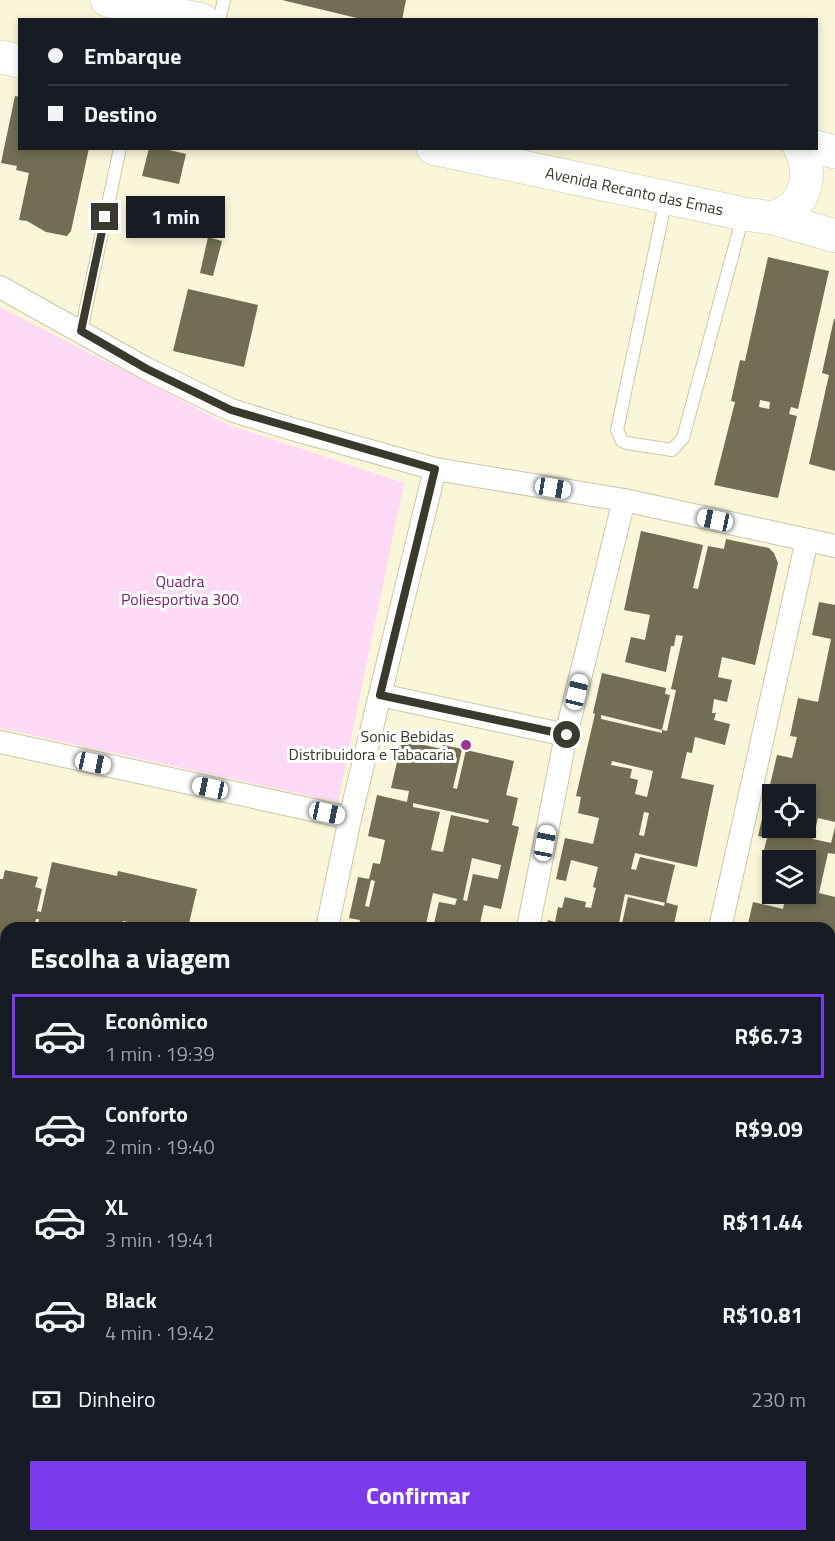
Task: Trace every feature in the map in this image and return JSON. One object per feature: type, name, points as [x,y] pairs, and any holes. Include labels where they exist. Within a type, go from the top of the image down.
[{"type":"main road","points":[[106,0],[192,18]]},
{"type":"main road","points":[[0,57],[18,61]]},
{"type":"main road","points":[[818,148],[835,152]]},
{"type":"main road","name":"Avenida Recanto das Emas","points":[[442,150],[758,216],[835,236]]},
{"type":"main road","points":[[758,216],[790,209],[802,195],[807,176],[805,158],[801,150]]},
{"type":"street","points":[[0,287],[147,369],[231,410],[435,469],[624,500],[835,546]]},
{"type":"street","points":[[328,922],[350,818],[435,469]]},
{"type":"street","points":[[529,922],[567,735],[624,500]]},
{"type":"street","points":[[721,922],[807,540]]},
{"type":"street","points":[[380,695],[567,735]]},
{"type":"street","points":[[0,742],[350,818]]},
{"type":"lane","points":[[220,18],[224,0]]},
{"type":"lane","points":[[81,331],[120,150]]},
{"type":"lane","points":[[666,198],[617,430],[622,441],[627,443],[672,450],[683,438],[758,216]]},
{"type":"green space","name":"Quadra Poliesportiva 300","points":[[0,307],[229,425],[404,483],[338,802],[0,728]]},
{"type":"building","points":[[282,0],[406,0],[402,18],[357,18]]},
{"type":"building","points":[[15,96],[18,97],[18,150],[89,150],[71,231],[67,236],[46,232],[27,221],[19,220],[29,173],[16,170],[17,166],[1,163]]},
{"type":"building","points":[[148,150],[169,150],[186,154],[179,184],[142,176]]},
{"type":"building","points":[[208,237],[222,241],[213,276],[200,273]]},
{"type":"building","points":[[768,257],[829,271],[798,409],[791,407],[789,414],[797,416],[778,498],[714,485],[735,402],[731,401],[740,360],[745,361]],"holes":[[[760,400],[770,402],[769,409],[759,407]]]},
{"type":"building","points":[[188,289],[258,305],[244,367],[173,351]]},
{"type":"building","points":[[834,319],[835,471],[809,464],[829,375],[822,373]]},
{"type":"building","points":[[641,531],[703,545],[693,588],[698,589],[708,546],[724,549],[726,539],[769,548],[774,553],[778,563],[755,665],[722,657],[718,677],[732,680],[727,702],[714,699],[712,713],[716,713],[714,720],[730,724],[725,745],[695,737],[692,753],[687,752],[681,778],[714,785],[697,867],[635,853],[631,869],[636,870],[640,857],[675,865],[666,903],[625,894],[619,922],[555,922],[558,907],[562,908],[565,897],[586,902],[585,907],[591,908],[596,888],[593,887],[598,867],[571,860],[566,881],[556,879],[565,838],[593,844],[599,818],[578,813],[581,797],[576,796],[602,673],[666,688],[665,694],[670,695],[662,730],[667,731],[676,690],[671,689],[683,636],[676,635],[674,646],[671,646],[666,672],[625,662],[631,637],[645,640],[650,615],[624,610]],"holes":[[[601,715],[662,730],[662,733],[601,719]],[[612,761],[653,771],[647,797],[635,794],[638,780],[630,778],[632,769],[611,765]],[[644,812],[649,813],[644,836],[639,835]]]},
{"type":"building","points":[[819,602],[835,605],[835,822],[818,818],[816,826],[816,784],[770,784],[777,755],[792,758],[797,737],[790,736],[798,698],[818,702],[831,639],[812,635]]},
{"type":"building","points":[[402,740],[442,749],[443,745],[462,749],[453,788],[457,789],[466,750],[514,761],[506,795],[518,798],[512,825],[519,827],[501,909],[484,905],[480,922],[434,922],[439,902],[455,905],[457,899],[433,893],[426,922],[360,922],[360,920],[349,918],[358,877],[369,879],[373,863],[380,864],[385,840],[368,836],[377,795],[407,802],[409,791],[391,788]],"holes":[[[413,803],[489,820],[488,823],[451,815],[443,852],[431,850],[440,812],[413,807]],[[472,858],[501,865],[498,879],[473,874],[467,901],[463,900]],[[371,880],[375,881],[369,907],[365,906]]]},
{"type":"building","points":[[762,819],[762,837],[758,836]]},
{"type":"building","points":[[835,827],[835,854],[828,853],[819,893],[835,897],[835,922],[748,922],[753,902],[783,909],[784,904],[816,904],[816,850],[764,850],[767,838],[813,838],[831,843]]},
{"type":"building","points":[[52,862],[117,876],[118,871],[197,889],[189,922],[38,922],[39,919],[36,919],[35,922],[0,922],[0,879],[3,879],[5,870],[38,877],[35,887],[42,889],[37,911],[41,912]]},
{"type":"building","points":[[628,897],[664,906],[665,902],[678,906],[674,922],[622,922]]},
{"type":"place","name":"Sonic Bebidas Distribuidora e Tabacaria","points":[[466,745]]},
{"type":"route","points":[[105,217],[81,331],[147,369],[231,410],[435,469],[380,695],[567,735]]}]
